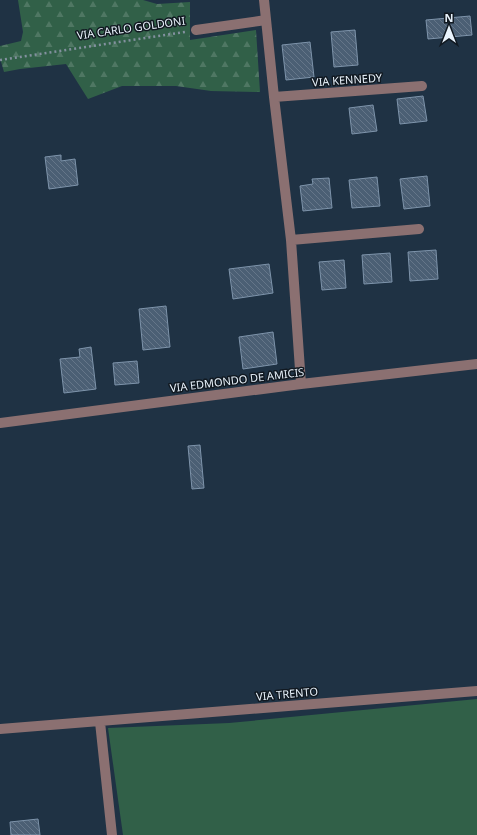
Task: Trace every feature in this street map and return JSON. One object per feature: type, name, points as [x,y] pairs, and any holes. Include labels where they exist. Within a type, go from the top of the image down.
[{"type":"street","points":[[264,0],[291,240],[301,384]]},
{"type":"street","name":"VIA CARLO GOLDONI","points":[[196,30],[266,20]]},
{"type":"street","name":"VIA KENNEDY","points":[[274,97],[422,86]]},
{"type":"street","points":[[291,240],[419,229]]},
{"type":"street","name":"VIA EDMONDO DE AMICIS","points":[[0,423],[301,384],[477,364]]},
{"type":"street","name":"VIA TRENTO","points":[[0,729],[477,690]]},
{"type":"street","points":[[100,722],[112,835]]},
{"type":"path","name":"VIA CARLO GOLDONI","points":[[0,60],[196,30]]},
{"type":"green space","points":[[18,0],[143,0],[157,4],[190,2],[190,40],[256,30],[260,92],[211,91],[176,86],[122,86],[88,99],[66,64],[4,72],[0,58],[0,46],[21,41],[23,32]]},
{"type":"green space","points":[[477,699],[477,835],[123,835],[108,728],[229,723]]},
{"type":"building","points":[[470,16],[472,35],[428,39],[426,20]]},
{"type":"building","points":[[355,30],[358,65],[334,67],[331,32]]},
{"type":"building","points":[[310,42],[314,77],[286,80],[282,45]]},
{"type":"building","points":[[423,96],[427,121],[400,124],[397,99]]},
{"type":"building","points":[[373,105],[377,131],[352,134],[349,108]]},
{"type":"building","points":[[61,155],[61,161],[75,159],[78,185],[49,189],[45,157]]},
{"type":"building","points":[[427,176],[430,206],[404,209],[400,179]]},
{"type":"building","points":[[377,177],[380,206],[352,208],[349,180]]},
{"type":"building","points":[[329,178],[332,208],[303,211],[300,186],[313,184],[312,179]]},
{"type":"building","points":[[436,250],[438,279],[410,281],[408,252]]},
{"type":"building","points":[[390,253],[392,282],[364,284],[362,255]]},
{"type":"building","points":[[344,260],[346,288],[322,290],[319,262]]},
{"type":"building","points":[[269,264],[273,293],[233,299],[229,269]]},
{"type":"building","points":[[166,306],[170,347],[143,350],[139,309]]},
{"type":"building","points":[[273,332],[277,364],[243,369],[239,337]]},
{"type":"building","points":[[91,347],[96,389],[64,393],[60,359],[80,357],[79,349]]},
{"type":"building","points":[[137,361],[139,383],[115,385],[113,363]]},
{"type":"building","points":[[200,445],[204,488],[192,489],[188,446]]},
{"type":"building","points":[[38,819],[40,835],[11,835],[10,822]]}]
